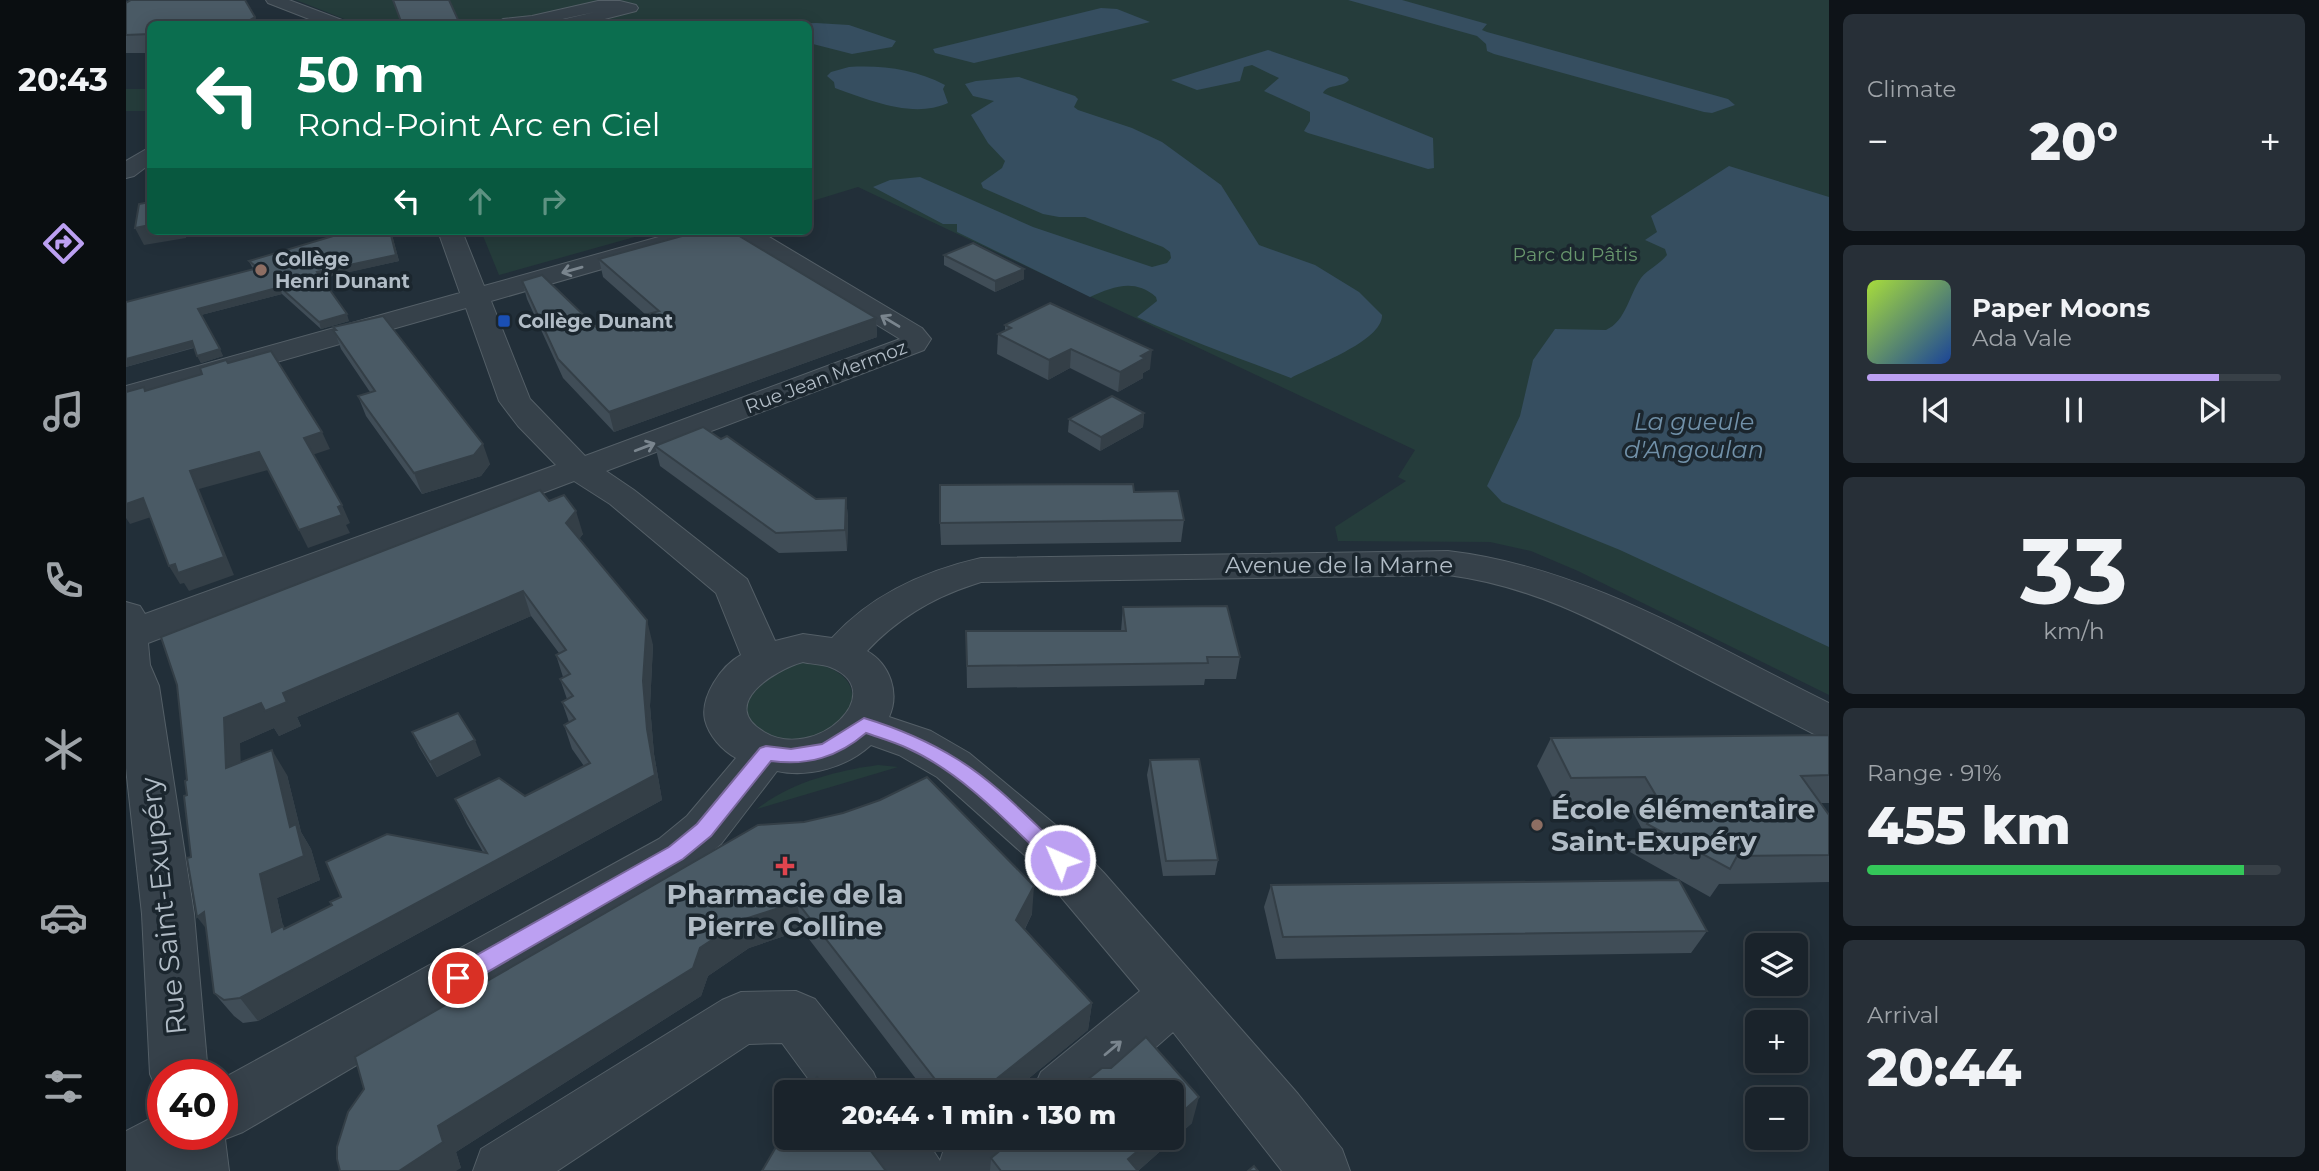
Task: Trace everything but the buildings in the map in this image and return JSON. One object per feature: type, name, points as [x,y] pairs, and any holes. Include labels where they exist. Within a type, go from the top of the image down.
[{"type":"street","points":[[274,0],[328,21]]},
{"type":"street","points":[[549,21],[596,2],[623,2],[630,8],[579,21]]},
{"type":"street","points":[[126,171],[146,145]]},
{"type":"street","points":[[451,235],[515,401],[529,419],[580,470],[622,497],[726,580],[733,588],[763,659]]},
{"type":"street","points":[[126,396],[694,235]]},
{"type":"street","name":"Rue Jean Mermoz","points":[[580,470],[914,344],[916,339],[912,334],[748,235]]},
{"type":"street","points":[[126,629],[580,470]]},
{"type":"street","name":"Avenue de la Marne","points":[[841,654],[852,640],[906,600],[935,583],[981,570],[1448,564],[1483,566],[1514,572],[1562,589],[1829,722]]},
{"type":"street","name":"Rue Saint-Exupéry","points":[[126,629],[129,665],[138,686],[167,902],[178,1059]]},
{"type":"street","points":[[803,648],[841,654],[861,666],[873,684],[874,705],[864,725],[840,744],[825,751],[791,757],[766,753],[747,745],[737,737],[730,727],[725,705],[733,684],[752,665],[763,659],[803,648]]},
{"type":"street","points":[[864,725],[915,743],[970,778],[1047,846],[1094,897],[1277,1115],[1320,1171]]},
{"type":"street","points":[[238,1102],[676,853],[704,830],[766,753]]},
{"type":"street","points":[[1075,1080],[1176,995]]},
{"type":"street","points":[[503,1171],[741,1018],[796,1017],[844,1080]]},
{"type":"street","points":[[126,1163],[151,1150]]},
{"type":"street","points":[[197,1150],[200,1171]]},
{"type":"street","points":[[897,1150],[913,1171]]},
{"type":"street","points":[[966,1171],[991,1150]]},
{"type":"green space","name":"Parc du Pâtis","points":[[296,0],[1829,0],[1829,695],[1578,571],[1531,551],[1490,542],[1338,541],[1335,527],[1406,481],[1398,477],[1415,450],[858,187],[812,201],[812,21],[349,21]]},
{"type":"green space","points":[[126,89],[147,89],[147,111],[126,111]]},
{"type":"green space","points":[[483,235],[642,235],[499,275]]},
{"type":"green space","points":[[805,662],[831,669],[846,679],[852,693],[850,707],[841,721],[827,732],[808,739],[769,738],[748,721],[745,699],[748,692],[753,685],[770,674]]},
{"type":"green space","points":[[878,765],[898,767],[757,809],[784,792],[814,779]]},
{"type":"water","points":[[1348,0],[1402,0],[1487,24],[1482,30],[1487,32],[1728,99],[1735,105],[1712,113],[1704,112],[1494,54],[1487,51],[1486,44],[1477,36]]},
{"type":"water","points":[[1101,8],[1117,9],[1150,22],[974,63],[935,53],[933,49]]},
{"type":"water","points":[[812,23],[849,25],[896,41],[892,47],[852,54],[812,44]]},
{"type":"water","points":[[1268,50],[1347,77],[1349,80],[1346,82],[1328,88],[1323,93],[1433,138],[1434,168],[1428,169],[1304,131],[1310,121],[1310,112],[1264,91],[1279,78],[1252,65],[1244,67],[1240,81],[1197,90],[1171,80]]},
{"type":"water","points":[[849,67],[886,68],[922,75],[945,85],[943,89],[948,103],[920,109],[906,108],[876,102],[835,88],[834,82],[827,76],[831,72]]},
{"type":"water","points":[[1019,77],[1075,96],[1078,99],[1074,107],[1078,110],[1132,128],[1162,142],[1221,185],[1259,245],[1315,265],[1359,292],[1382,315],[1379,325],[1345,352],[1291,378],[1137,317],[1157,301],[1148,291],[1123,286],[1090,297],[957,232],[957,224],[943,224],[873,187],[890,180],[920,177],[1033,227],[1152,267],[1167,263],[1171,258],[1170,252],[1163,247],[1085,217],[1043,214],[983,188],[981,183],[1002,168],[1005,161],[988,143],[971,115],[994,101],[973,96],[965,84]]},
{"type":"water","name":"La gueule d'Angoulan","points":[[1729,166],[1829,197],[1829,647],[1620,550],[1502,502],[1487,486],[1520,416],[1533,360],[1555,329],[1606,330],[1613,326],[1623,314],[1641,278],[1667,255],[1665,249],[1645,240],[1657,232],[1651,216]]},
{"type":"place","name":"Collège Henri Dunant","points":[[261,270]]},
{"type":"place","name":"Collège Dunant","points":[[504,321]]},
{"type":"place","name":"École élémentaire Saint-Exupéry","points":[[1537,825]]},
{"type":"place","name":"Pharmacie de la Pierre Colline","points":[[785,866]]},
{"type":"route","points":[[458,978],[676,853],[704,830],[766,753],[791,757],[825,751],[853,736],[864,725],[915,743],[953,765],[1060,860]]}]
